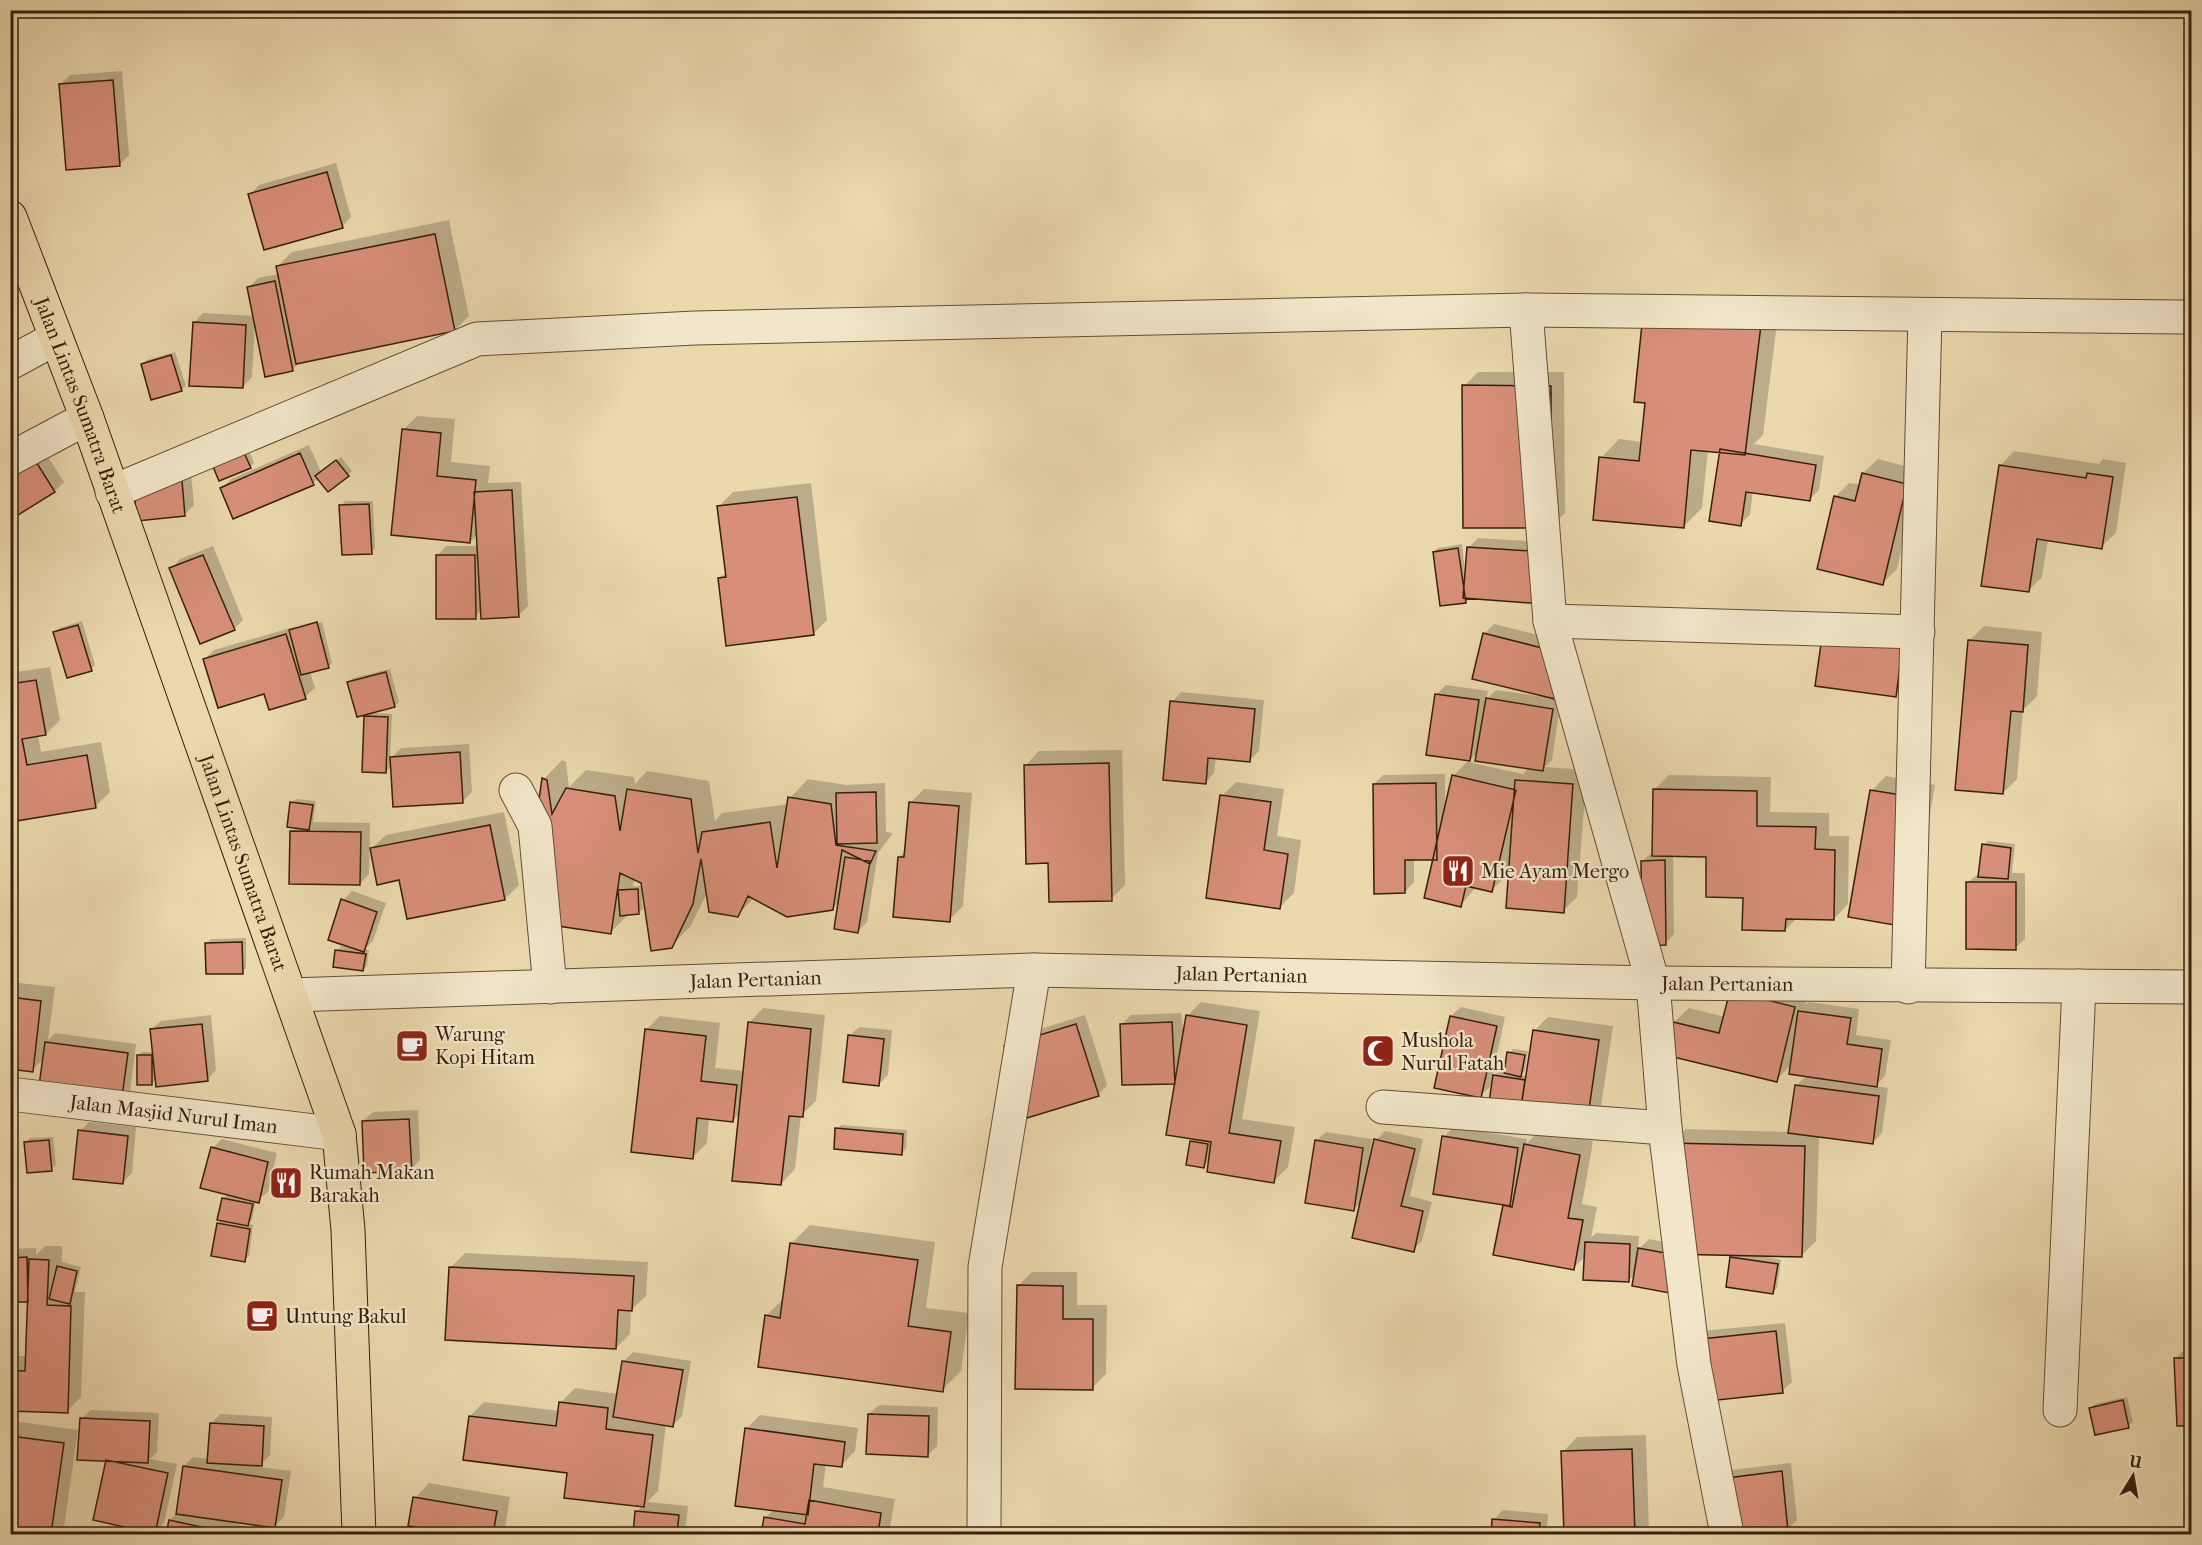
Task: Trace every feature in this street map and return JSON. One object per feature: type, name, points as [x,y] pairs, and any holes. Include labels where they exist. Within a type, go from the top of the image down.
[{"type":"highway","name":"Jalan Lintas Sumatra Barat","points":[[10,217],[87,418],[339,1134],[348,1230],[359,1534]]},
{"type":"street","points":[[1526,310],[1550,621],[1653,983],[1665,1128],[1694,1365],[1727,1534]]},
{"type":"street","points":[[112,492],[477,339],[695,328],[1526,310],[2183,317]]},
{"type":"street","points":[[1908,987],[1925,315]]},
{"type":"street","points":[[10,363],[56,338]]},
{"type":"street","points":[[10,459],[87,418]]},
{"type":"street","points":[[1550,621],[1918,632]]},
{"type":"street","points":[[516,790],[535,826],[550,987]]},
{"type":"street","points":[[984,1534],[985,1267],[1034,970]]},
{"type":"street","name":"Jalan Pertanian","points":[[291,995],[1034,970],[1908,987],[2192,987]]},
{"type":"street","points":[[2060,1410],[2079,986]]},
{"type":"street","name":"Jalan Masjid Nurul Iman","points":[[10,1094],[339,1134]]},
{"type":"street","points":[[1383,1107],[1665,1128]]},
{"type":"building","points":[[113,80],[120,166],[66,170],[59,84]]},
{"type":"building","points":[[327,172],[343,228],[264,250],[248,194]]},
{"type":"building","points":[[435,234],[455,331],[296,364],[276,266]]},
{"type":"building","points":[[275,281],[293,371],[265,377],[247,287]]},
{"type":"building","points":[[1643,314],[1761,325],[1745,455],[1691,450],[1684,528],[1593,520],[1599,457],[1639,461],[1645,403],[1634,402]]},
{"type":"building","points":[[193,322],[246,325],[243,388],[189,386]]},
{"type":"building","points":[[171,355],[182,391],[151,400],[141,364]]},
{"type":"building","points":[[1462,385],[1551,386],[1551,528],[1463,528]]},
{"type":"building","points":[[402,429],[441,433],[437,476],[476,480],[470,543],[391,535]]},
{"type":"building","points":[[237,437],[251,468],[219,481],[206,450]]},
{"type":"building","points":[[1720,449],[1816,465],[1810,501],[1746,492],[1741,526],[1709,521]]},
{"type":"building","points":[[300,453],[314,485],[233,519],[220,488]]},
{"type":"building","points":[[33,457],[55,492],[10,520],[10,471]]},
{"type":"building","points":[[336,460],[349,476],[328,492],[315,476]]},
{"type":"building","points":[[1999,465],[2086,478],[2087,473],[2113,477],[2102,549],[2037,539],[2029,592],[1981,586]]},
{"type":"building","points":[[181,469],[185,516],[137,521],[132,474]]},
{"type":"building","points":[[1862,473],[1907,484],[1883,585],[1817,569],[1834,496],[1855,501]]},
{"type":"building","points":[[512,490],[519,617],[481,619],[474,492]]},
{"type":"building","points":[[797,497],[814,635],[726,646],[718,578],[726,577],[717,506]]},
{"type":"building","points":[[369,504],[372,554],[342,555],[339,505]]},
{"type":"building","points":[[1467,547],[1546,552],[1543,604],[1463,598]]},
{"type":"building","points":[[1458,548],[1466,603],[1440,606],[1433,552]]},
{"type":"building","points":[[203,555],[235,630],[200,644],[169,568]]},
{"type":"building","points":[[436,555],[475,555],[476,619],[436,619]]},
{"type":"building","points":[[317,622],[329,668],[301,675],[289,630]]},
{"type":"building","points":[[78,625],[92,671],[67,678],[53,632]]},
{"type":"building","points":[[1823,630],[1903,641],[1896,697],[1815,686]]},
{"type":"building","points":[[1483,633],[1566,654],[1555,699],[1472,679]]},
{"type":"building","points":[[286,634],[306,699],[269,710],[264,694],[218,708],[203,659]]},
{"type":"building","points":[[1968,640],[2028,645],[2023,712],[2011,711],[2003,794],[1955,790]]},
{"type":"building","points":[[386,672],[395,707],[357,717],[347,682]]},
{"type":"building","points":[[36,680],[46,735],[22,739],[27,765],[87,755],[96,808],[10,822],[10,684]]},
{"type":"building","points":[[1435,694],[1479,700],[1470,761],[1426,755]]},
{"type":"building","points":[[1486,698],[1553,709],[1543,771],[1475,761]]},
{"type":"building","points":[[1170,701],[1255,709],[1250,762],[1208,758],[1206,784],[1163,780]]},
{"type":"building","points":[[364,716],[388,717],[386,773],[362,772]]},
{"type":"building","points":[[460,752],[463,803],[393,807],[390,757]]},
{"type":"building","points":[[1109,763],[1112,901],[1049,902],[1048,863],[1026,864],[1024,765]]},
{"type":"building","points":[[1452,775],[1516,790],[1492,892],[1466,886],[1461,907],[1424,898]]},
{"type":"building","points":[[542,778],[547,780],[552,814],[566,788],[615,796],[620,831],[627,789],[691,799],[698,853],[702,832],[770,822],[777,868],[788,797],[831,804],[836,845],[876,851],[870,864],[842,850],[833,910],[787,917],[748,896],[738,917],[709,912],[701,859],[693,904],[672,948],[651,951],[641,883],[620,873],[611,934],[551,925],[536,821]]},
{"type":"building","points":[[1515,780],[1573,784],[1564,913],[1506,908]]},
{"type":"building","points":[[1436,783],[1437,860],[1405,860],[1405,893],[1374,894],[1373,784]]},
{"type":"building","points":[[1653,789],[1757,791],[1757,826],[1816,827],[1815,849],[1835,850],[1834,920],[1786,919],[1785,931],[1742,930],[1743,898],[1706,897],[1706,857],[1652,856]]},
{"type":"building","points":[[1870,790],[1921,798],[1900,926],[1848,917]]},
{"type":"building","points":[[876,792],[877,843],[837,844],[836,793]]},
{"type":"building","points":[[1220,795],[1271,802],[1264,850],[1288,854],[1280,909],[1206,898]]},
{"type":"building","points":[[290,802],[313,805],[309,830],[287,827]]},
{"type":"building","points":[[909,802],[959,806],[950,922],[893,917],[898,857],[904,857]]},
{"type":"building","points":[[490,825],[505,900],[407,919],[399,880],[377,885],[370,848]]},
{"type":"building","points":[[290,831],[361,832],[360,885],[289,884]]},
{"type":"building","points":[[1982,844],[2011,848],[2008,879],[1978,877]]},
{"type":"building","points":[[845,857],[870,861],[858,933],[834,929]]},
{"type":"building","points":[[1665,860],[1666,945],[1642,946],[1641,861]]},
{"type":"building","points":[[1966,882],[2016,882],[2016,950],[1966,949]]},
{"type":"building","points":[[638,889],[639,914],[620,916],[618,890]]},
{"type":"building","points":[[341,899],[377,912],[364,952],[328,940]]},
{"type":"building","points":[[242,942],[243,974],[206,974],[205,943]]},
{"type":"building","points":[[335,950],[366,954],[363,971],[333,967]]},
{"type":"building","points":[[1730,991],[1795,1007],[1777,1082],[1665,1055],[1673,1022],[1719,1033]]},
{"type":"building","points":[[10,997],[41,1001],[33,1072],[10,1069]]},
{"type":"building","points":[[1798,1011],[1851,1018],[1847,1044],[1882,1049],[1877,1087],[1789,1074]]},
{"type":"building","points":[[1186,1015],[1247,1025],[1229,1133],[1281,1141],[1274,1183],[1207,1172],[1211,1142],[1166,1135]]},
{"type":"building","points":[[1450,1016],[1497,1026],[1481,1098],[1434,1088]]},
{"type":"building","points":[[748,1022],[811,1029],[803,1117],[789,1116],[781,1185],[732,1181]]},
{"type":"building","points":[[1172,1022],[1175,1084],[1122,1085],[1120,1024]]},
{"type":"building","points":[[202,1024],[208,1081],[156,1087],[150,1029]]},
{"type":"building","points":[[1076,1024],[1099,1096],[1027,1118],[1004,1046]]},
{"type":"building","points":[[645,1029],[706,1036],[701,1081],[737,1085],[733,1122],[697,1118],[693,1159],[631,1152]]},
{"type":"building","points":[[1533,1030],[1599,1040],[1586,1130],[1519,1120]]},
{"type":"building","points":[[848,1035],[884,1039],[879,1086],[843,1082]]},
{"type":"building","points":[[45,1042],[128,1053],[121,1104],[38,1093]]},
{"type":"building","points":[[1507,1052],[1525,1055],[1521,1077],[1504,1073]]},
{"type":"building","points":[[137,1055],[152,1055],[152,1085],[137,1085]]},
{"type":"building","points":[[1493,1075],[1525,1080],[1519,1121],[1487,1116]]},
{"type":"building","points":[[1795,1085],[1879,1096],[1873,1144],[1788,1133]]},
{"type":"building","points":[[409,1119],[412,1171],[364,1173],[362,1121]]},
{"type":"building","points":[[835,1128],[903,1134],[902,1155],[834,1149]]},
{"type":"building","points":[[78,1130],[128,1136],[123,1184],[73,1179]]},
{"type":"building","points":[[1442,1136],[1518,1148],[1510,1206],[1433,1194]]},
{"type":"building","points":[[1374,1139],[1415,1149],[1401,1206],[1423,1211],[1414,1252],[1352,1238]]},
{"type":"building","points":[[49,1140],[52,1171],[27,1173],[24,1142]]},
{"type":"building","points":[[1315,1140],[1363,1148],[1354,1211],[1305,1203]]},
{"type":"building","points":[[1190,1141],[1208,1144],[1204,1168],[1186,1165]]},
{"type":"building","points":[[1670,1143],[1805,1146],[1802,1257],[1668,1254]]},
{"type":"building","points":[[1524,1144],[1580,1155],[1568,1218],[1583,1220],[1574,1270],[1493,1255],[1503,1205],[1512,1207]]},
{"type":"building","points":[[211,1147],[268,1162],[259,1203],[200,1188]]},
{"type":"building","points":[[222,1198],[253,1204],[248,1226],[217,1220]]},
{"type":"building","points":[[217,1223],[250,1229],[245,1262],[211,1256]]},
{"type":"building","points":[[1585,1242],[1630,1244],[1629,1282],[1583,1280]]},
{"type":"building","points":[[790,1243],[918,1260],[908,1326],[951,1332],[943,1392],[758,1367],[765,1315],[780,1318]]},
{"type":"building","points":[[1638,1248],[1682,1256],[1675,1294],[1632,1286]]},
{"type":"building","points":[[27,1257],[28,1302],[10,1302],[10,1258]]},
{"type":"building","points":[[1730,1257],[1778,1264],[1773,1294],[1726,1287]]},
{"type":"building","points":[[29,1259],[49,1260],[47,1305],[71,1306],[68,1413],[10,1411],[10,1370],[25,1371]]},
{"type":"building","points":[[57,1266],[77,1271],[70,1304],[49,1299]]},
{"type":"building","points":[[449,1267],[634,1276],[632,1311],[618,1310],[616,1349],[445,1340]]},
{"type":"building","points":[[1017,1285],[1063,1286],[1063,1319],[1093,1319],[1093,1390],[1015,1389]]},
{"type":"building","points":[[1776,1331],[1783,1393],[1699,1402],[1692,1340]]},
{"type":"building","points":[[2174,1358],[2192,1358],[2192,1426],[2177,1426]]},
{"type":"building","points":[[622,1361],[683,1370],[673,1427],[613,1417]]},
{"type":"building","points":[[2123,1400],[2129,1428],[2095,1435],[2089,1408]]},
{"type":"building","points":[[559,1402],[608,1408],[606,1429],[653,1435],[644,1507],[564,1498],[567,1473],[463,1460],[469,1416],[556,1426]]},
{"type":"building","points":[[868,1414],[929,1416],[928,1457],[866,1454]]},
{"type":"building","points":[[80,1418],[150,1421],[148,1463],[77,1460]]},
{"type":"building","points":[[210,1423],[264,1426],[262,1466],[207,1463]]},
{"type":"building","points":[[745,1428],[845,1442],[842,1467],[814,1464],[808,1515],[735,1506]]},
{"type":"building","points":[[10,1436],[64,1443],[51,1534],[10,1534]]},
{"type":"building","points":[[1632,1449],[1635,1534],[1564,1534],[1561,1451]]},
{"type":"building","points":[[106,1460],[168,1473],[155,1534],[93,1520]]},
{"type":"building","points":[[183,1466],[282,1480],[275,1528],[176,1514]]},
{"type":"building","points":[[1782,1471],[1788,1531],[1718,1534],[1711,1480]]},
{"type":"building","points":[[413,1497],[497,1511],[493,1534],[462,1534],[408,1526]]},
{"type":"building","points":[[809,1500],[881,1513],[878,1534],[761,1534],[764,1517],[805,1524]]},
{"type":"building","points":[[635,1511],[679,1515],[677,1534],[633,1534]]},
{"type":"building","points":[[1492,1519],[1540,1523],[1539,1534],[1491,1534]]},
{"type":"building","points":[[169,1520],[234,1534],[166,1534]]},
{"type":"place","name":"Mie Ayam Mergo","points":[[1458,871]]},
{"type":"place","name":"Warung Kopi Hitam","points":[[412,1046]]},
{"type":"place","name":"Mushola Nurul Fatah","points":[[1378,1051]]},
{"type":"place","name":"Rumah Makan Barakah","points":[[286,1183]]},
{"type":"place","name":"Untung Bakul","points":[[262,1316]]}]
